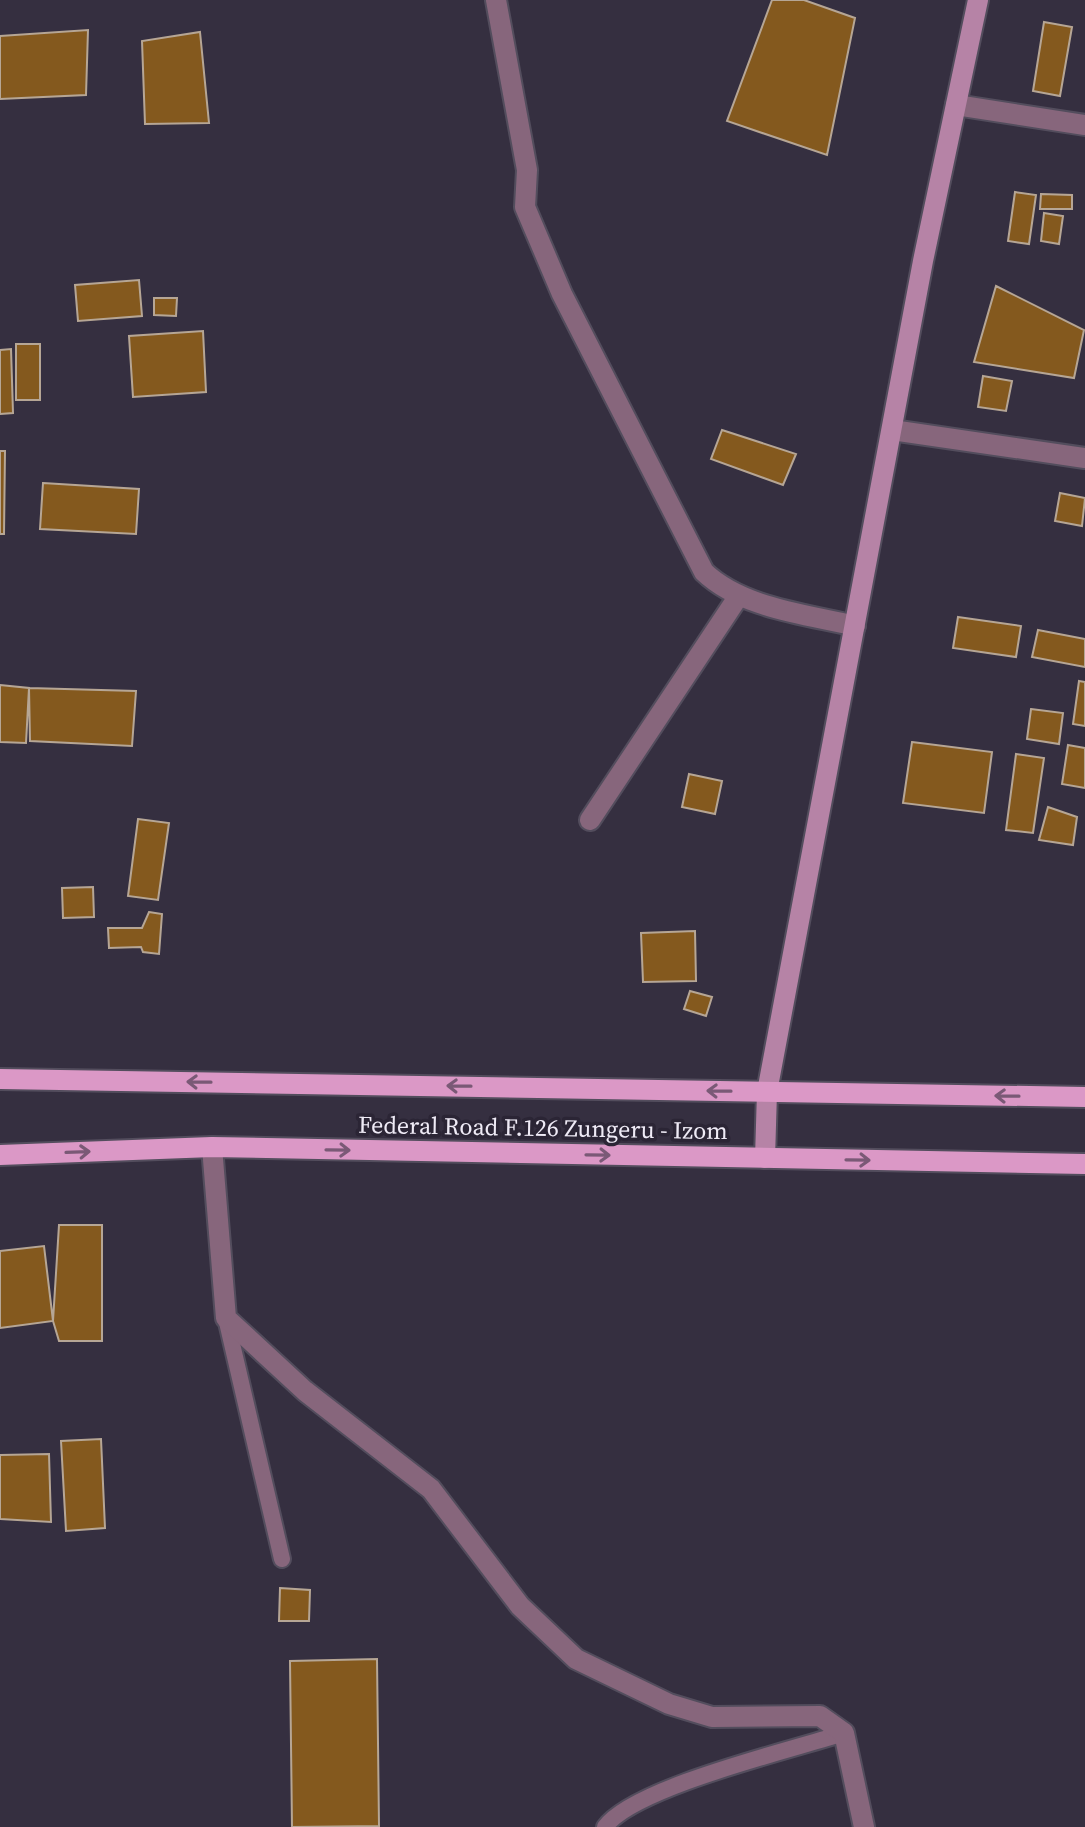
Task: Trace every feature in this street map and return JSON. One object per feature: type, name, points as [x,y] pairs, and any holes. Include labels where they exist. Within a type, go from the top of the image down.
[{"type":"main road","name":"Federal Road F.126 Zungeru - Izom","points":[[0,1079],[1085,1097]]},
{"type":"main road","name":"Federal Road F.126 Zungeru - Izom","points":[[0,1155],[212,1147],[1085,1164]]},
{"type":"street","points":[[496,0],[527,170],[525,207],[562,294],[704,572],[718,586],[738,597],[855,626]]},
{"type":"street","points":[[765,1158],[767,1092],[923,261],[978,0]]},
{"type":"street","points":[[956,105],[1085,125]]},
{"type":"street","points":[[892,430],[1085,458]]},
{"type":"street","points":[[590,820],[738,597]]},
{"type":"street","points":[[212,1147],[226,1318],[305,1391],[431,1489],[520,1606],[576,1659],[669,1704],[712,1717],[820,1716],[844,1733],[864,1827]]},
{"type":"lane","points":[[226,1318],[282,1559]]},
{"type":"lane","points":[[605,1827],[613,1816],[665,1788],[844,1733]]},
{"type":"building","points":[[772,0],[804,0],[855,18],[827,155],[727,121]]},
{"type":"building","points":[[1044,22],[1072,27],[1060,96],[1033,91]]},
{"type":"building","points":[[88,30],[86,95],[0,99],[0,36]]},
{"type":"building","points":[[200,32],[209,123],[145,124],[142,41]]},
{"type":"building","points":[[1015,192],[1036,195],[1029,244],[1008,241]]},
{"type":"building","points":[[1041,194],[1072,195],[1072,209],[1040,209]]},
{"type":"building","points":[[1044,213],[1063,216],[1059,244],[1041,241]]},
{"type":"building","points":[[139,280],[142,316],[78,321],[75,285]]},
{"type":"building","points":[[996,286],[1084,330],[1074,378],[974,362]]},
{"type":"building","points":[[154,298],[177,298],[176,316],[154,315]]},
{"type":"building","points":[[203,331],[206,392],[133,397],[129,336]]},
{"type":"building","points":[[16,344],[40,344],[40,400],[16,400]]},
{"type":"building","points":[[11,349],[13,413],[0,414],[0,350]]},
{"type":"building","points":[[983,376],[1012,381],[1006,411],[978,407]]},
{"type":"building","points":[[722,430],[796,454],[783,485],[711,459]]},
{"type":"building","points":[[0,451],[5,451],[4,534],[0,534]]},
{"type":"building","points":[[43,483],[139,489],[136,534],[40,529]]},
{"type":"building","points":[[1060,493],[1085,498],[1082,526],[1055,521]]},
{"type":"building","points":[[958,617],[1021,626],[1016,657],[953,648]]},
{"type":"building","points":[[1038,630],[1085,639],[1085,667],[1032,657]]},
{"type":"building","points":[[1079,681],[1085,682],[1085,726],[1073,724]]},
{"type":"building","points":[[0,685],[29,688],[26,743],[0,742]]},
{"type":"building","points":[[29,688],[136,691],[132,746],[30,741]]},
{"type":"building","points":[[1031,709],[1063,713],[1059,744],[1027,739]]},
{"type":"building","points":[[912,742],[992,752],[984,813],[903,803]]},
{"type":"building","points":[[1068,745],[1085,748],[1085,788],[1062,784]]},
{"type":"building","points":[[1016,754],[1044,758],[1033,833],[1006,830]]},
{"type":"building","points":[[689,774],[722,781],[715,814],[682,807]]},
{"type":"building","points":[[1048,807],[1077,817],[1073,845],[1039,840]]},
{"type":"building","points":[[138,819],[169,823],[158,900],[128,896]]},
{"type":"building","points":[[93,887],[94,917],[63,918],[62,888]]},
{"type":"building","points":[[149,912],[162,914],[159,954],[143,952],[141,947],[109,948],[108,928],[142,928]]},
{"type":"building","points":[[695,931],[696,981],[643,982],[641,933]]},
{"type":"building","points":[[690,991],[712,997],[706,1016],[684,1009]]},
{"type":"building","points":[[59,1225],[102,1225],[102,1341],[59,1341],[53,1321]]},
{"type":"building","points":[[44,1246],[53,1321],[0,1328],[0,1251]]},
{"type":"building","points":[[101,1439],[105,1528],[66,1531],[61,1441]]},
{"type":"building","points":[[49,1454],[51,1522],[0,1519],[0,1455]]},
{"type":"building","points":[[280,1588],[310,1590],[309,1621],[279,1621]]},
{"type":"building","points":[[377,1659],[379,1826],[292,1827],[290,1661]]}]
